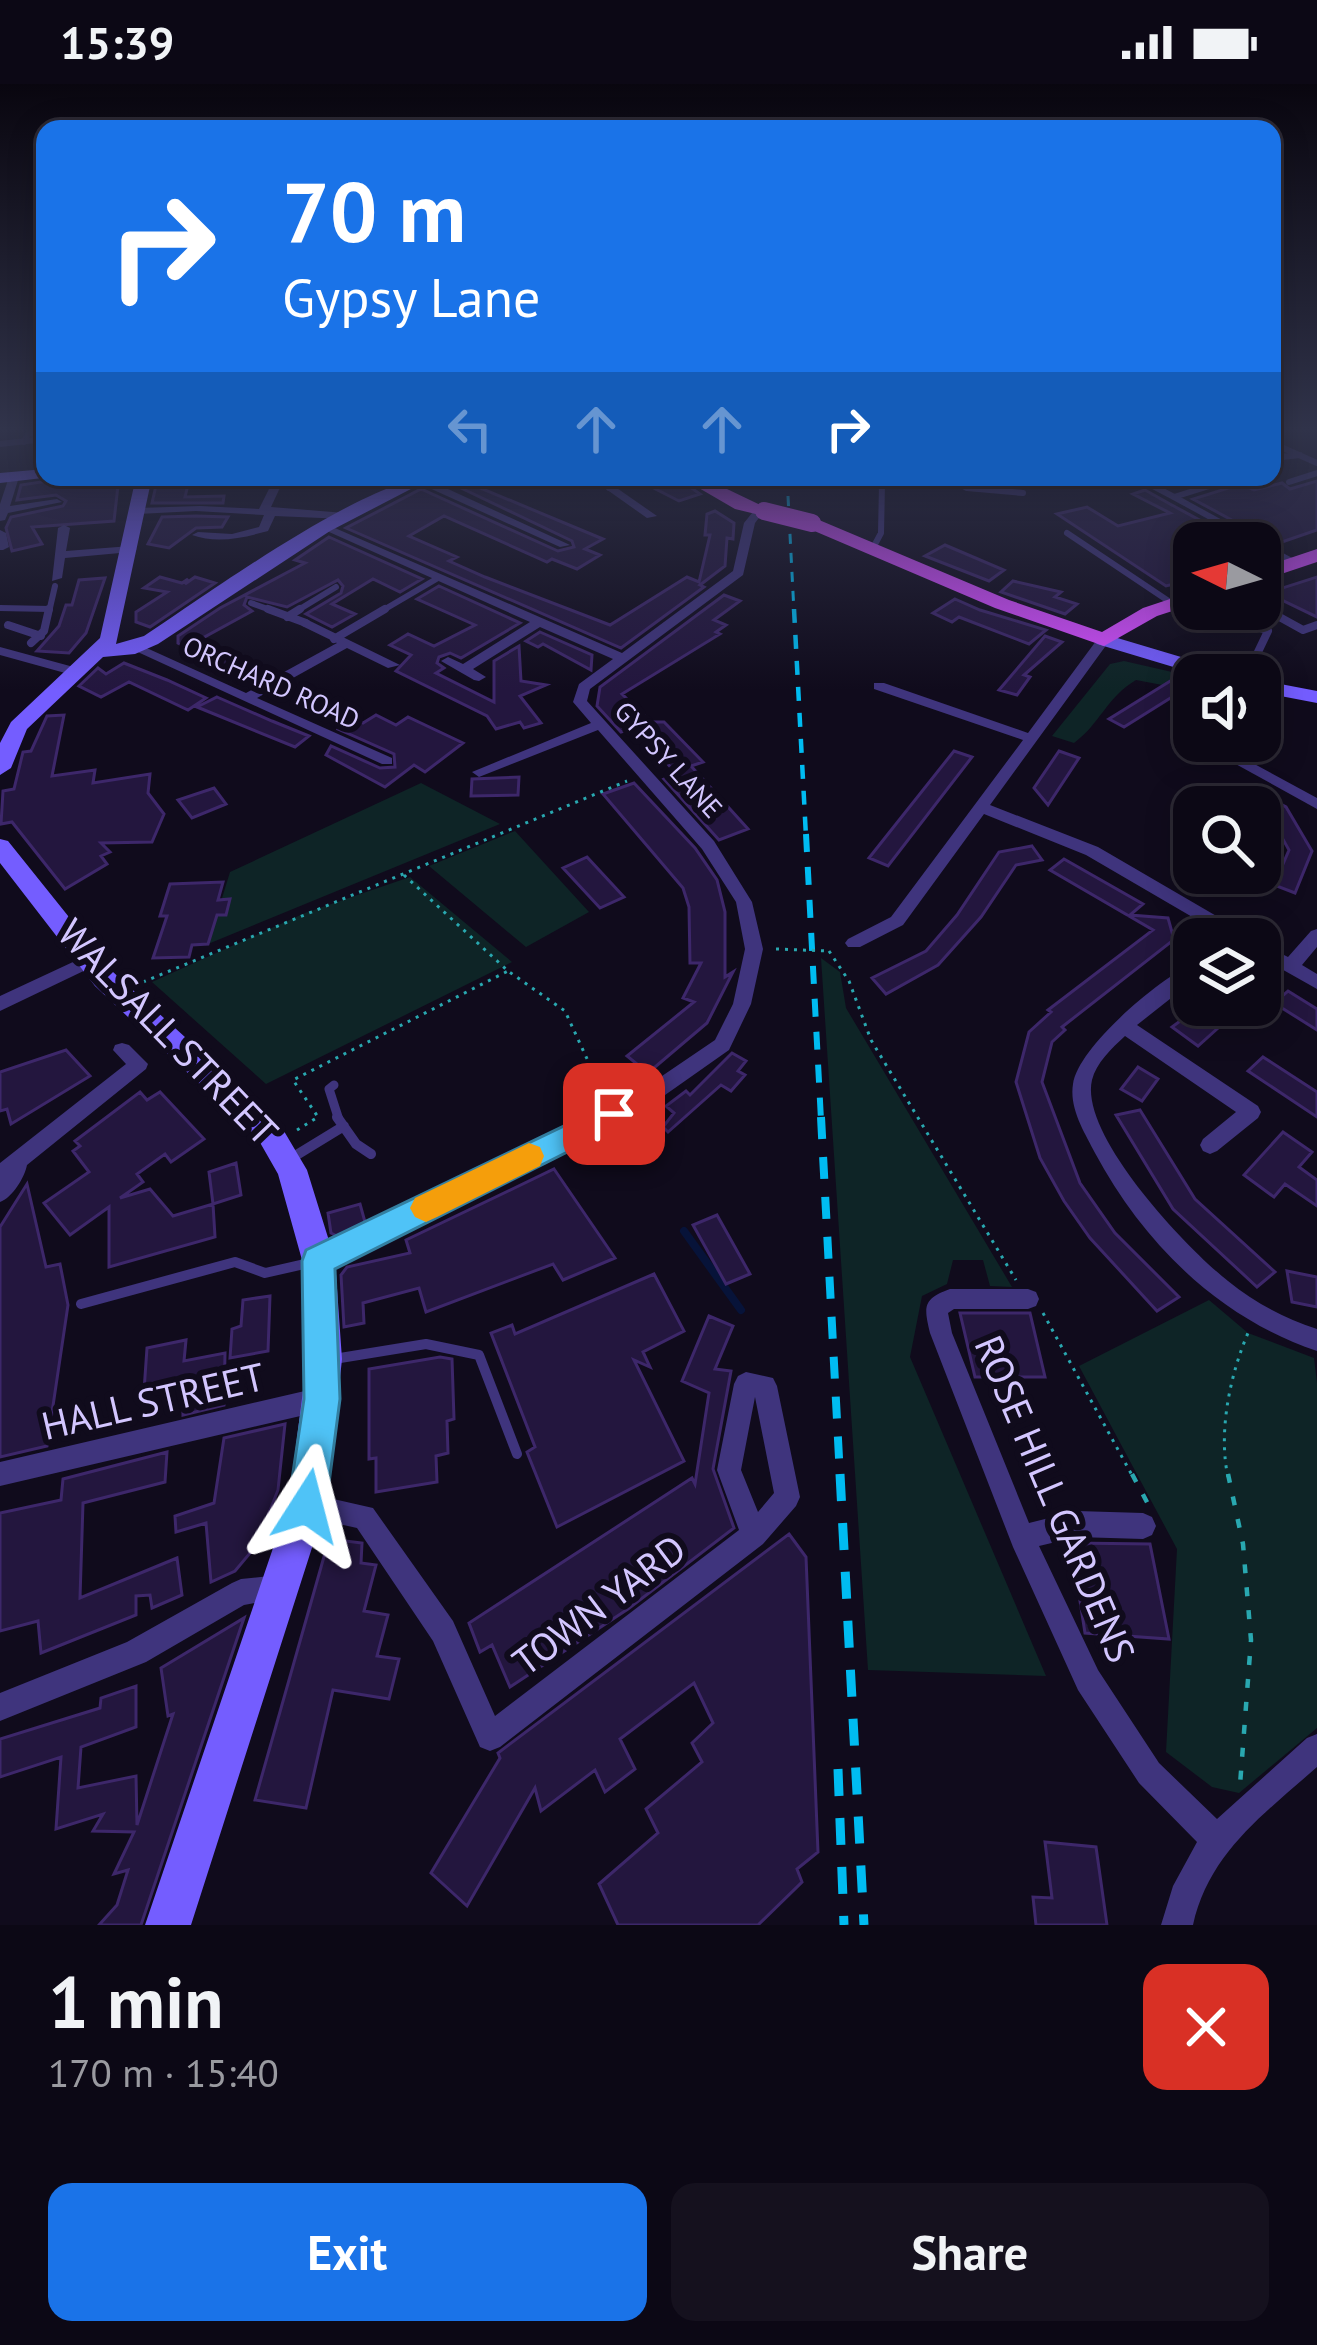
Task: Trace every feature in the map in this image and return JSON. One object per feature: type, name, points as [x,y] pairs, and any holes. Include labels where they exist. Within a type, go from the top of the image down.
[{"type":"main road","points":[[0,768],[9,726],[101,651],[113,624],[137,518]]},
{"type":"main road","points":[[101,651],[135,648],[341,518]]},
{"type":"main road","points":[[791,518],[1002,604],[1173,661]]},
{"type":"main road","points":[[1281,568],[1317,555]]},
{"type":"main road","points":[[1104,640],[1138,618],[1173,606]]},
{"type":"main road","points":[[1281,690],[1317,698]]},
{"type":"main road","name":"WALSALL STREET","points":[[0,847],[88,961],[284,1151],[318,1261],[322,1399],[307,1506],[168,1925]]},
{"type":"street","points":[[198,536],[248,535],[264,530],[266,518]]},
{"type":"street","points":[[507,518],[564,545]]},
{"type":"street","name":"GYPSY LANE","points":[[614,1114],[722,1045],[742,1004],[754,949],[744,902],[708,845],[580,702],[584,687],[739,572],[755,518]]},
{"type":"street","points":[[324,527],[622,658]]},
{"type":"street","points":[[56,582],[64,528]]},
{"type":"street","points":[[62,555],[131,549]]},
{"type":"street","points":[[464,669],[540,621]]},
{"type":"street","points":[[306,623],[393,664]]},
{"type":"street","points":[[854,944],[897,921],[1104,640]]},
{"type":"street","points":[[247,698],[339,641]]},
{"type":"street","name":"ORCHARD ROAD","points":[[135,648],[387,761]]},
{"type":"street","points":[[11,652],[76,672]]},
{"type":"street","points":[[448,661],[479,677]]},
{"type":"street","points":[[885,692],[1030,738]]},
{"type":"street","points":[[479,772],[508,751],[599,724]]},
{"type":"street","points":[[1239,762],[1317,804]]},
{"type":"street","points":[[981,807],[1091,851],[1203,918]]},
{"type":"street","points":[[1291,966],[1317,934]]},
{"type":"street","points":[[0,1004],[88,961]]},
{"type":"street","points":[[1281,961],[1317,982]]},
{"type":"street","points":[[1173,987],[1089,1060],[1081,1103],[1121,1184],[1145,1218],[1256,1315],[1288,1334],[1317,1340]]},
{"type":"street","points":[[1125,1027],[1251,1112],[1210,1145]]},
{"type":"street","points":[[0,1175],[138,1062]]},
{"type":"street","points":[[318,1261],[614,1114]]},
{"type":"street","points":[[0,1192],[24,1158]]},
{"type":"street","name":"ROSE HILL GARDENS","points":[[1028,1298],[964,1295],[936,1309],[940,1333],[1022,1538],[1100,1699],[1149,1773],[1216,1839]]},
{"type":"street","name":"TOWN YARD","points":[[307,1506],[364,1517],[376,1531],[443,1631],[490,1737],[754,1535],[787,1497],[765,1386],[746,1384],[729,1469],[754,1535]]},
{"type":"street","name":"HALL STREET","points":[[0,1474],[322,1399]]},
{"type":"street","points":[[1022,1538],[1077,1524],[1150,1524]]},
{"type":"street","points":[[0,1707],[136,1652],[249,1589],[279,1588]]},
{"type":"street","points":[[1177,1925],[1184,1889],[1216,1839],[1317,1748]]},
{"type":"lane","points":[[873,548],[881,533],[881,518]]},
{"type":"lane","points":[[1067,533],[1173,594]]},
{"type":"lane","points":[[1281,555],[1295,563]]},
{"type":"lane","points":[[339,641],[438,578]]},
{"type":"lane","points":[[31,643],[40,636],[56,582]]},
{"type":"lane","points":[[286,617],[336,587]]},
{"type":"lane","points":[[251,603],[306,623]]},
{"type":"lane","points":[[0,608],[50,609]]},
{"type":"lane","points":[[1281,618],[1303,630],[1317,625]]},
{"type":"lane","points":[[8,625],[40,636]]},
{"type":"lane","points":[[334,1085],[328,1095],[344,1126],[360,1150],[371,1154]]},
{"type":"lane","points":[[284,1151],[344,1126]]},
{"type":"lane","points":[[81,1304],[235,1262],[265,1273],[318,1261]]},
{"type":"lane","points":[[323,1361],[437,1342],[461,1346],[479,1355],[517,1454]]},
{"type":"path","points":[[119,992],[294,914],[646,773]]},
{"type":"path","points":[[403,874],[508,971],[565,1012],[614,1114]]},
{"type":"path","points":[[776,949],[829,951],[847,967],[854,1004],[871,1040],[1028,1298],[1035,1299],[1150,1524]]},
{"type":"path","points":[[284,1151],[318,1117],[293,1080],[508,971]]},
{"type":"path","points":[[1239,1793],[1251,1640],[1244,1544],[1222,1449],[1238,1356],[1256,1315]]},
{"type":"green space","points":[[1124,661],[1173,672],[1173,687],[1136,680],[1074,743],[1052,736],[1110,664]]},
{"type":"green space","points":[[421,783],[500,824],[208,944],[230,872]]},
{"type":"green space","points":[[515,831],[589,912],[526,947],[429,866]]},
{"type":"green space","points":[[410,877],[512,962],[266,1084],[152,982],[305,913]]},
{"type":"green space","points":[[821,958],[840,972],[846,1008],[1012,1287],[990,1286],[983,1260],[953,1260],[947,1284],[922,1296],[910,1357],[1046,1676],[868,1670]]},
{"type":"green space","points":[[1209,1300],[1248,1333],[1314,1358],[1317,1383],[1317,1728],[1239,1793],[1212,1787],[1166,1752],[1177,1549],[1079,1366]]},
{"type":"building","points":[[11,518],[114,518],[32,527],[42,544],[12,551],[6,528]]},
{"type":"building","points":[[162,518],[227,518],[222,527],[196,528],[169,548],[148,544]]},
{"type":"building","points":[[365,518],[441,518],[409,536],[457,557],[449,561],[485,577],[610,625],[687,577],[699,582],[710,535],[705,535],[707,518],[734,523],[733,539],[727,538],[725,566],[621,648],[346,528]]},
{"type":"building","points":[[448,518],[485,518],[558,551],[574,547],[572,541],[524,518],[552,518],[603,539],[585,549],[600,555],[577,569],[552,559],[547,562]]},
{"type":"building","points":[[1063,518],[1105,518],[1118,526],[1150,518],[1204,522],[1173,522],[1173,584],[1166,586]]},
{"type":"building","points":[[1228,518],[1317,518],[1317,530],[1281,542],[1281,522]]},
{"type":"building","points":[[329,537],[422,579],[400,592],[373,579],[332,604],[355,614],[332,627],[306,614],[341,593],[338,580],[287,607],[247,597],[244,605],[252,611],[201,639],[262,668],[246,677],[178,643],[178,636],[220,608],[305,563],[295,560]]},
{"type":"building","points":[[945,545],[1004,570],[989,581],[925,556]]},
{"type":"building","points":[[160,577],[182,583],[188,579],[185,584],[195,577],[215,583],[150,627],[136,622],[136,612],[167,592],[144,588]]},
{"type":"building","points":[[1317,577],[1317,617],[1281,600],[1281,589]]},
{"type":"building","points":[[105,578],[86,633],[69,653],[37,651],[59,626],[66,605],[72,605],[79,580]]},
{"type":"building","points":[[1013,581],[1061,592],[1055,597],[1077,604],[1065,614],[1001,592]]},
{"type":"building","points":[[439,586],[520,623],[461,658],[450,653],[439,657],[437,663],[444,668],[436,673],[494,702],[494,661],[519,646],[521,681],[546,685],[520,696],[541,723],[524,728],[520,722],[496,729],[487,716],[396,671],[411,655],[390,645],[408,634],[434,646],[475,625],[417,599]]},
{"type":"building","points":[[724,595],[740,601],[714,620],[726,625],[716,632],[720,634],[622,694],[651,722],[664,722],[703,762],[691,766],[748,829],[719,840],[664,779],[677,774],[634,728],[621,732],[597,706],[600,687]]},
{"type":"building","points":[[955,599],[1046,630],[1029,644],[959,617],[952,622],[933,613]]},
{"type":"building","points":[[540,632],[592,655],[591,670],[543,644],[538,647],[526,641]]},
{"type":"building","points":[[1045,636],[1062,642],[1024,675],[1030,677],[1017,695],[999,690]]},
{"type":"building","points":[[124,663],[206,698],[188,710],[129,682],[101,697],[79,686],[98,668],[106,674]]},
{"type":"building","points":[[1173,679],[1173,696],[1124,727],[1109,719]]},
{"type":"building","points":[[217,697],[309,736],[295,747],[197,707]]},
{"type":"building","points":[[346,714],[363,723],[376,715],[396,725],[408,717],[463,743],[425,772],[414,765],[385,787],[326,755],[331,746],[380,768],[395,767],[394,754],[338,729]]},
{"type":"building","points":[[64,715],[52,776],[95,770],[93,783],[150,774],[148,793],[164,814],[152,842],[101,843],[110,852],[101,856],[107,864],[65,889],[12,822],[1,824],[3,791],[14,789],[23,752],[31,751],[47,716]]},
{"type":"building","points":[[954,751],[972,757],[888,866],[869,858]]},
{"type":"building","points":[[1059,751],[1079,758],[1048,805],[1034,788]]},
{"type":"building","points":[[519,777],[518,795],[471,796],[472,779]]},
{"type":"building","points":[[634,783],[695,848],[717,880],[725,912],[725,977],[733,972],[707,1023],[648,1073],[627,1056],[694,1002],[683,998],[701,963],[690,963],[689,907],[683,888],[603,794]]},
{"type":"building","points":[[214,788],[226,804],[192,818],[178,800]]},
{"type":"building","points":[[1281,804],[1312,851],[1295,893],[1281,888],[1281,869],[1289,850],[1281,836]]},
{"type":"building","points":[[1032,846],[1042,860],[1016,865],[981,917],[938,965],[886,994],[872,978],[926,951],[999,852]]},
{"type":"building","points":[[587,857],[624,897],[600,908],[563,868]]},
{"type":"building","points":[[1064,859],[1143,904],[1130,915],[1168,918],[1173,936],[1173,942],[1062,1027],[1065,1030],[1052,1042],[1042,1082],[1080,1183],[1115,1233],[1179,1297],[1157,1311],[1090,1238],[1064,1201],[1040,1158],[1016,1082],[1029,1032],[1051,1012],[1048,1010],[1153,930],[1050,870]]},
{"type":"building","points":[[223,882],[218,900],[230,899],[226,915],[217,915],[208,944],[192,945],[189,957],[153,958],[167,916],[160,916],[170,884]]},
{"type":"building","points":[[1288,991],[1317,1009],[1317,1030],[1281,1007],[1281,997]]},
{"type":"building","points":[[1215,1026],[1218,1028],[1198,1046],[1172,1027]]},
{"type":"building","points":[[66,1050],[90,1076],[11,1124],[7,1109],[0,1111],[0,1072]]},
{"type":"building","points":[[732,1053],[746,1061],[738,1071],[745,1075],[731,1091],[721,1085],[668,1132],[663,1127],[674,1113],[666,1106],[686,1091],[690,1095]]},
{"type":"building","points":[[1263,1057],[1317,1092],[1317,1117],[1248,1071]]},
{"type":"building","points":[[1138,1067],[1158,1079],[1142,1101],[1121,1089]]},
{"type":"building","points":[[140,1092],[147,1100],[160,1092],[204,1139],[171,1162],[165,1154],[137,1174],[143,1182],[120,1198],[150,1189],[173,1216],[213,1204],[215,1237],[109,1267],[109,1207],[70,1235],[44,1203],[89,1172],[73,1151],[80,1146],[75,1141]]},
{"type":"building","points":[[1140,1110],[1195,1199],[1275,1272],[1257,1287],[1173,1209],[1116,1115]]},
{"type":"building","points":[[1283,1132],[1312,1152],[1299,1167],[1317,1180],[1317,1206],[1285,1184],[1274,1197],[1244,1175]]},
{"type":"building","points":[[236,1163],[241,1195],[213,1204],[209,1172]]},
{"type":"building","points":[[554,1169],[615,1258],[563,1280],[553,1264],[426,1312],[419,1288],[363,1303],[364,1323],[344,1327],[341,1275],[347,1267],[410,1253],[406,1240]]},
{"type":"building","points":[[27,1184],[46,1267],[60,1264],[68,1305],[47,1446],[0,1457],[0,1227]]},
{"type":"building","points":[[360,1204],[365,1222],[337,1236],[331,1233],[328,1213]]},
{"type":"building","points":[[717,1215],[750,1274],[726,1284],[693,1225]]},
{"type":"building","points":[[1287,1271],[1317,1277],[1317,1307],[1292,1302]]},
{"type":"building","points":[[654,1274],[684,1331],[643,1352],[650,1367],[634,1360],[684,1461],[557,1527],[527,1452],[535,1447],[491,1333],[512,1325],[515,1334]]},
{"type":"building","points":[[270,1296],[268,1351],[230,1358],[232,1329],[241,1326],[243,1300]]},
{"type":"building","points":[[960,1313],[1030,1313],[1045,1377],[975,1377]]},
{"type":"building","points":[[709,1316],[733,1326],[715,1369],[731,1371],[713,1469],[734,1528],[628,1609],[510,1687],[492,1645],[480,1652],[469,1623],[692,1478],[695,1484],[709,1393],[682,1381]]},
{"type":"building","points":[[186,1340],[184,1361],[225,1353],[224,1405],[183,1415],[183,1383],[144,1391],[147,1348]]},
{"type":"building","points":[[452,1359],[454,1419],[447,1421],[448,1453],[436,1456],[437,1482],[376,1492],[376,1458],[369,1459],[369,1369]]},
{"type":"building","points":[[285,1424],[278,1490],[256,1546],[235,1571],[211,1582],[206,1523],[176,1532],[175,1516],[214,1503],[224,1438]]},
{"type":"building","points":[[167,1452],[165,1482],[83,1503],[80,1598],[177,1558],[182,1595],[152,1608],[150,1595],[136,1596],[136,1615],[41,1653],[38,1621],[0,1631],[0,1513],[61,1500],[63,1479]]},
{"type":"building","points":[[789,1534],[806,1557],[818,1852],[797,1869],[802,1882],[758,1925],[618,1925],[599,1884],[658,1833],[646,1809],[702,1762],[692,1743],[713,1723],[694,1683],[620,1739],[635,1769],[605,1792],[595,1770],[541,1811],[535,1788],[467,1906],[431,1873],[500,1758],[498,1753]]},
{"type":"building","points":[[329,1539],[362,1543],[361,1563],[376,1565],[364,1611],[388,1615],[377,1656],[399,1659],[389,1699],[333,1690],[306,1808],[255,1800]]},
{"type":"building","points":[[1071,1543],[1150,1544],[1169,1639],[1085,1633]]},
{"type":"building","points":[[244,1618],[141,1925],[99,1925],[117,1905],[128,1870],[114,1874],[134,1832],[93,1831],[103,1814],[56,1829],[61,1757],[0,1777],[0,1739],[100,1708],[101,1698],[136,1686],[136,1727],[81,1747],[78,1788],[136,1776],[137,1825],[173,1714],[168,1716],[161,1668]]},
{"type":"building","points":[[1045,1842],[1096,1847],[1107,1925],[1036,1925],[1033,1897],[1052,1898]]},
{"type":"waterway","points":[[684,1231],[741,1310]]},
{"type":"railway","points":[[789,518],[794,612]]},
{"type":"railway","points":[[794,609],[806,837]]},
{"type":"railway","points":[[806,834],[821,1120]]},
{"type":"railway","points":[[821,1117],[840,1477]]},
{"type":"railway","points":[[840,1474],[864,1925]]},
{"type":"railway","points":[[838,1769],[844,1925]]},
{"type":"slow traffic","points":[[426,1208],[529,1156]]},
{"type":"route","points":[[307,1506],[322,1399],[318,1261],[614,1114]]}]
